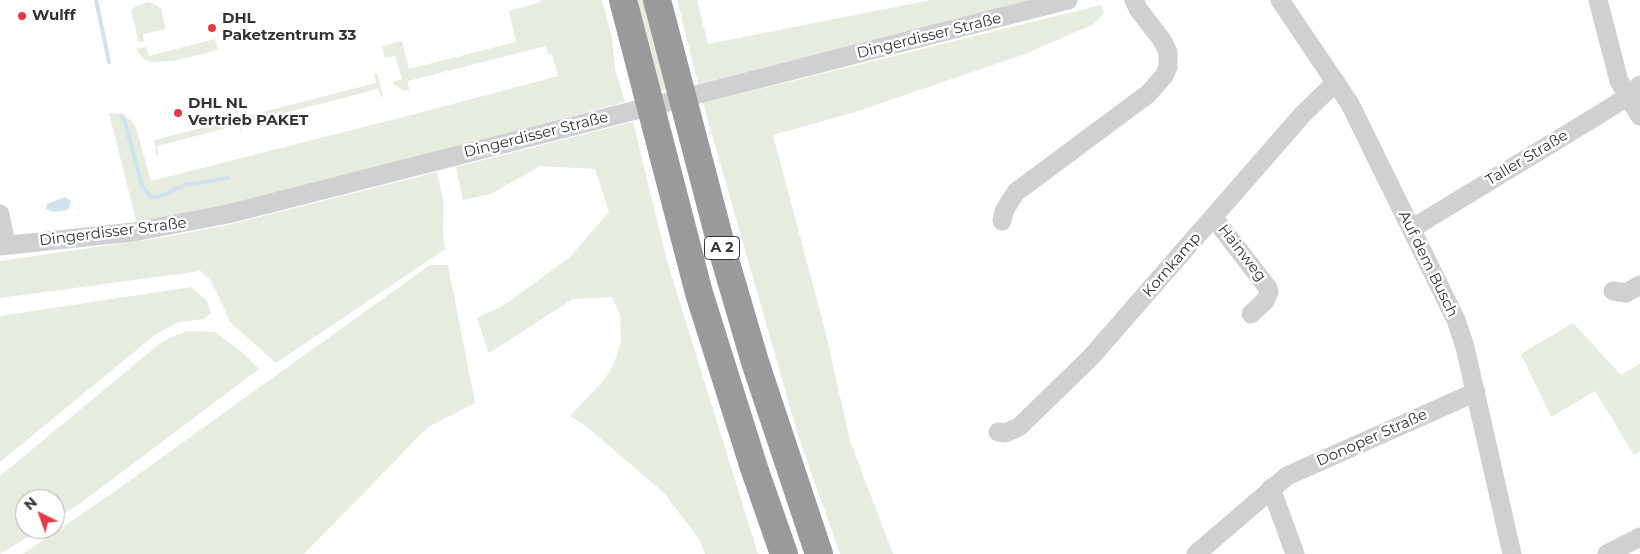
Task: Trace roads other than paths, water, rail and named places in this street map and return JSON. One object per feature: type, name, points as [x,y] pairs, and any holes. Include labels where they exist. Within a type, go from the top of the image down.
[{"type":"highway","name":"A 2","points":[[623,0],[700,293],[754,468],[784,554]]},
{"type":"highway","name":"A 2","points":[[657,0],[719,237],[752,353],[819,554]]},
{"type":"street","name":"Dingerdisser Straße","points":[[3,246],[133,232],[186,223],[1068,0]]},
{"type":"street","points":[[1002,221],[1004,210],[1016,192],[1148,94],[1164,76],[1168,67],[1168,52],[1134,0]]},
{"type":"street","name":"Auf dem Busch","points":[[1280,0],[1336,82],[1354,113],[1459,327],[1476,392],[1512,554]]},
{"type":"street","points":[[1598,0],[1619,81],[1634,91],[1640,116]]},
{"type":"street","name":"Kornkamp","points":[[998,432],[1005,433],[1019,427],[1091,357],[1314,102],[1336,82]]},
{"type":"street","name":"Taller Straße","points":[[1412,229],[1634,91]]},
{"type":"street","points":[[0,214],[3,246]]},
{"type":"street","name":"Hainweg","points":[[1213,217],[1268,288],[1269,292],[1265,301],[1251,314]]},
{"type":"street","points":[[1613,291],[1626,294],[1640,285]]},
{"type":"street","name":"Donoper Straße","points":[[1196,554],[1271,488],[1295,472],[1476,392]]},
{"type":"street","points":[[1271,488],[1295,554]]},
{"type":"street","points":[[1607,554],[1640,537]]},
{"type":"water","points":[[65,197],[71,201],[68,210],[53,212],[46,209],[47,204]]},
{"type":"waterway","points":[[96,0],[109,62]]},
{"type":"waterway","points":[[121,116],[125,122],[142,186],[151,197],[159,197],[185,185],[228,178]]},
{"type":"place","name":"Wulff","points":[[22,16]]},
{"type":"place","name":"DHL Paketzentrum 33","points":[[212,28]]},
{"type":"place","name":"DHL NL Vertrieb PAKET","points":[[178,113]]}]
